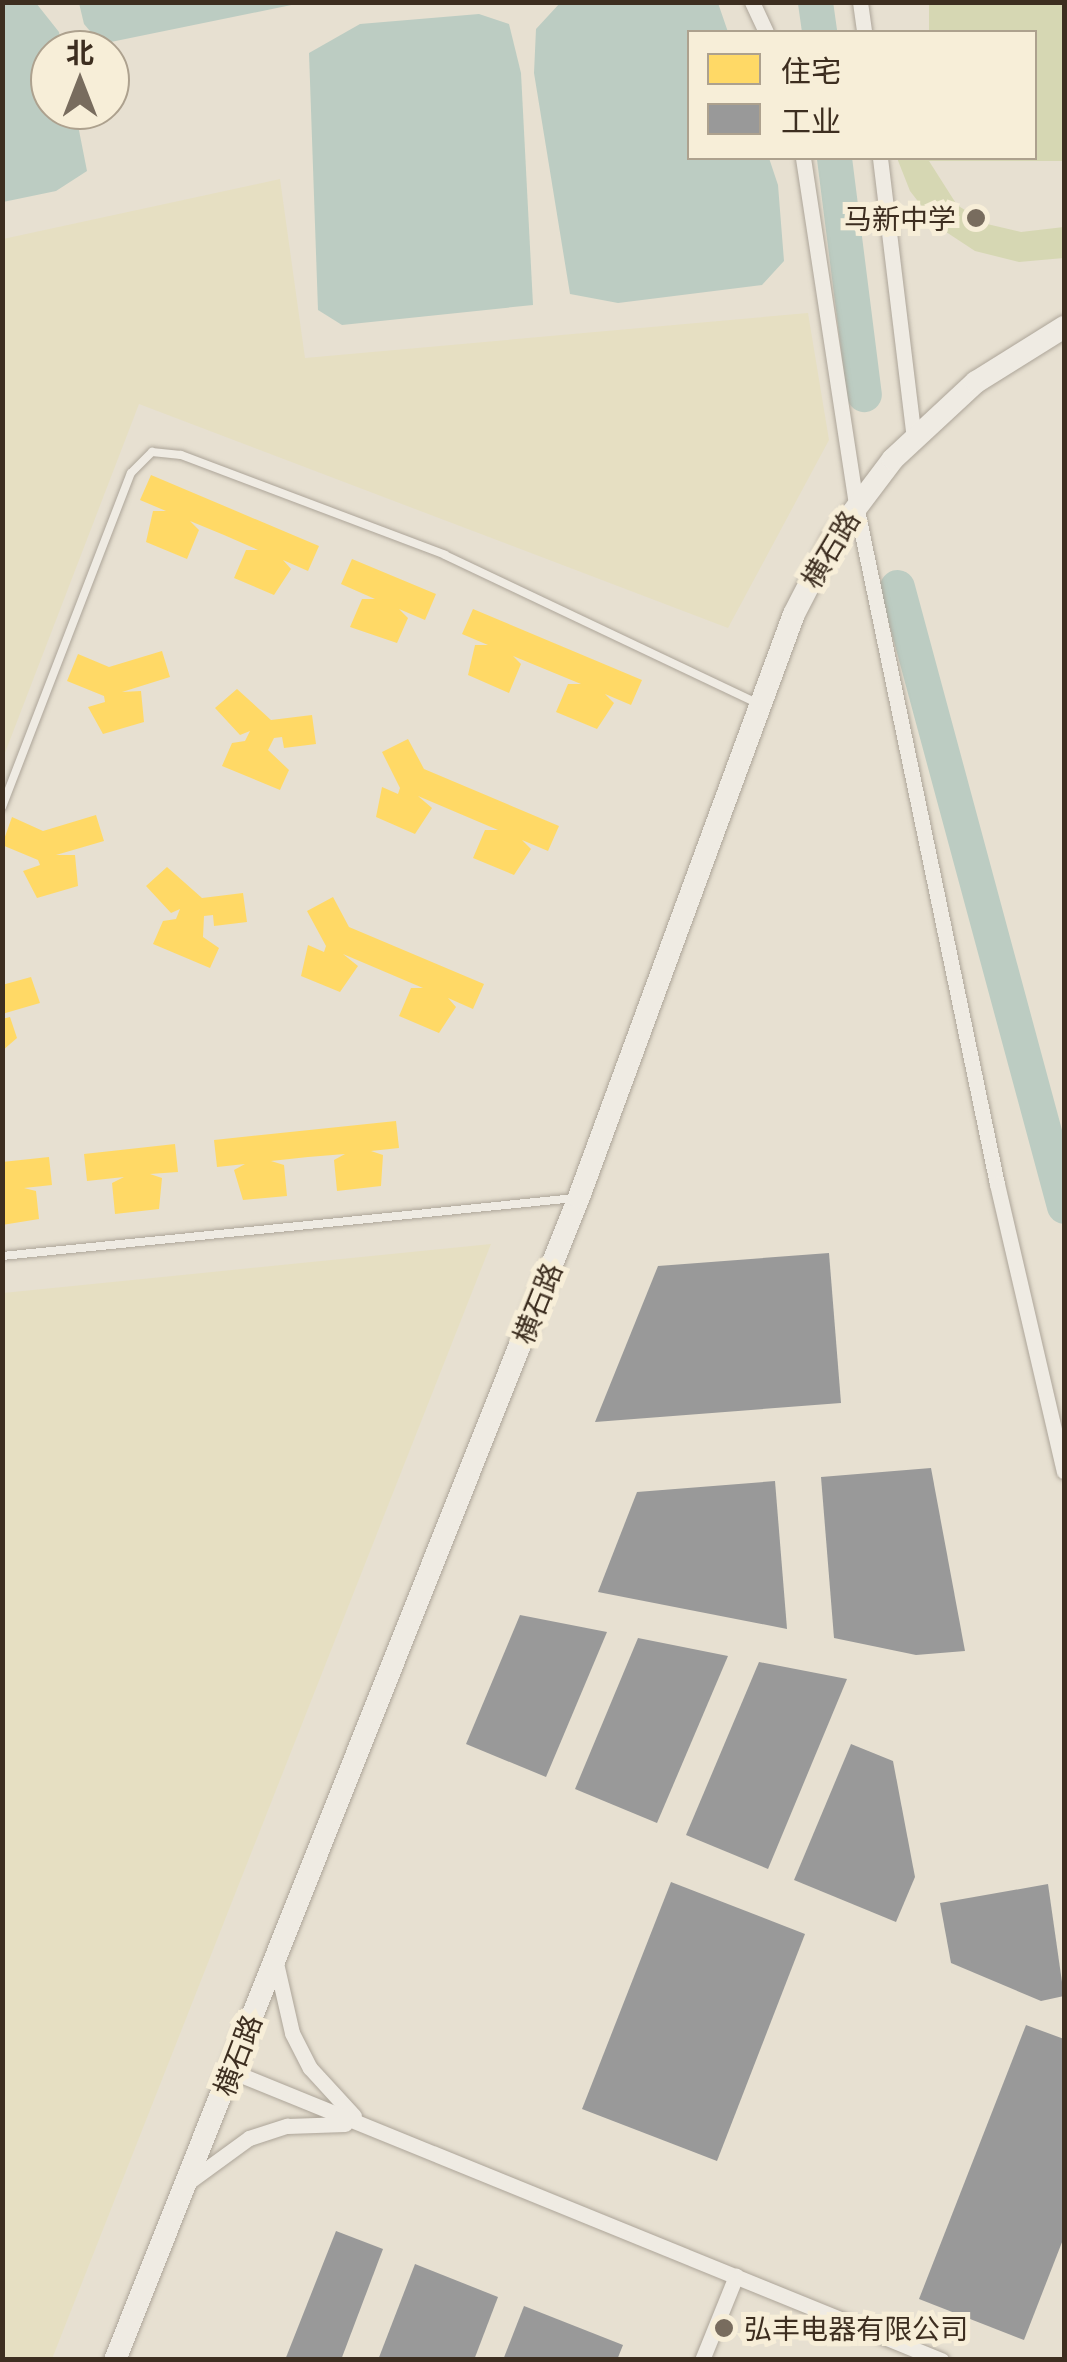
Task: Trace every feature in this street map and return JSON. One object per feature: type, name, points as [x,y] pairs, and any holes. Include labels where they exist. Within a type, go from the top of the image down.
[{"type":"main road","name":"横石路","points":[[115,2360],[579,1198],[759,704],[812,576],[856,505],[914,437],[976,382],[1064,327]]},
{"type":"street","points":[[752,2],[765,30]]},
{"type":"street","points":[[860,2],[864,30]]},
{"type":"street","points":[[803,160],[856,505],[997,1184],[1064,1471]]},
{"type":"street","points":[[880,160],[914,437]]},
{"type":"street","points":[[276,1956],[280,1996],[310,2068],[364,2125]]},
{"type":"street","points":[[232,2071],[941,2360]]},
{"type":"street","points":[[186,2184],[249,2138],[306,2124],[364,2125]]},
{"type":"street","points":[[702,2360],[736,2276]]},
{"type":"lane","points":[[2,807],[131,473],[152,452],[181,455],[445,555],[759,704]]},
{"type":"lane","points":[[2,1256],[579,1198]]},
{"type":"shaded area","points":[[3,2],[36,3],[57,30],[30,30],[30,130],[79,130],[87,171],[56,191],[3,202]]},
{"type":"shaded area","points":[[79,2],[301,3],[130,38],[130,30],[89,30]]},
{"type":"shaded area","points":[[560,3],[718,3],[727,30],[687,30],[687,160],[770,160],[778,185],[784,261],[762,285],[618,303],[570,294],[534,73],[536,29]]},
{"type":"shaded area","points":[[479,14],[509,24],[521,73],[533,305],[342,325],[318,310],[309,53],[360,24]]},
{"type":"shaded area","points":[[280,179],[305,358],[808,313],[829,440],[728,628],[139,404],[3,758],[3,239]]},
{"type":"shaded area","points":[[491,1244],[52,2359],[3,2359],[3,1293]]},
{"type":"green space","points":[[929,3],[1064,3],[1064,161],[929,161],[957,205],[987,224],[1021,232],[1064,227],[1064,258],[1019,262],[975,251],[937,226],[910,191],[898,160],[1037,160],[1037,30],[929,30]]},
{"type":"building: 住宅","points":[[151,475],[319,546],[308,571],[283,560],[291,569],[274,595],[234,578],[246,550],[258,550],[224,535],[190,521],[199,530],[187,559],[146,542],[153,511],[166,511],[140,500]]},
{"type":"building: 住宅","points":[[352,559],[436,594],[425,620],[399,609],[408,618],[397,643],[350,627],[362,599],[375,599],[341,584]]},
{"type":"building: 住宅","points":[[473,609],[642,680],[631,705],[605,694],[614,703],[597,729],[556,712],[568,684],[581,684],[513,656],[521,664],[509,693],[468,675],[475,645],[488,645],[462,634]]},
{"type":"building: 住宅","points":[[162,651],[170,677],[122,692],[141,691],[144,722],[103,734],[88,707],[105,702],[104,696],[67,681],[78,654],[109,667]]},
{"type":"building: 住宅","points":[[237,689],[271,720],[312,715],[316,744],[284,748],[282,737],[274,738],[268,750],[289,770],[280,790],[222,766],[232,743],[245,741],[250,731],[240,735],[215,708]]},
{"type":"building: 住宅","points":[[408,739],[424,769],[559,826],[548,851],[522,840],[531,849],[514,875],[473,858],[485,830],[498,830],[418,796],[432,808],[415,834],[376,817],[382,787],[398,794],[400,788],[382,752]]},
{"type":"building: 住宅","points":[[96,815],[104,841],[56,855],[75,855],[78,886],[37,898],[23,871],[40,865],[38,860],[2,845],[12,817],[43,831]]},
{"type":"building: 住宅","points":[[167,867],[202,898],[243,893],[247,922],[214,926],[213,915],[204,916],[203,937],[219,948],[210,968],[153,944],[163,921],[176,919],[180,909],[171,913],[146,886]]},
{"type":"building: 住宅","points":[[333,897],[349,927],[484,984],[473,1009],[448,998],[456,1007],[439,1033],[399,1016],[411,988],[423,988],[343,954],[358,966],[340,992],[301,976],[308,945],[324,952],[326,946],[307,911]]},
{"type":"building: 住宅","points":[[31,977],[40,1003],[2,1014],[2,985]]},
{"type":"building: 住宅","points":[[10,1017],[17,1038],[2,1051],[2,1019]]},
{"type":"building: 住宅","points":[[396,1121],[399,1148],[371,1151],[383,1155],[381,1186],[337,1191],[334,1160],[345,1154],[308,1157],[271,1161],[284,1165],[287,1196],[243,1200],[234,1170],[245,1164],[217,1167],[214,1140]]},
{"type":"building: 住宅","points":[[175,1144],[178,1172],[150,1174],[162,1178],[159,1209],[115,1214],[112,1183],[124,1177],[87,1181],[84,1154]]},
{"type":"building: 住宅","points":[[49,1157],[52,1185],[24,1188],[36,1191],[39,1219],[2,1225],[2,1162]]},
{"type":"building: 工业","points":[[829,1253],[841,1403],[595,1422],[658,1266]]},
{"type":"building: 工业","points":[[931,1468],[965,1651],[916,1655],[834,1638],[821,1477]]},
{"type":"building: 工业","points":[[775,1481],[787,1629],[598,1592],[637,1492]]},
{"type":"building: 工业","points":[[520,1615],[607,1632],[546,1777],[466,1744]]},
{"type":"building: 工业","points":[[638,1638],[728,1656],[657,1823],[575,1789]]},
{"type":"building: 工业","points":[[759,1662],[847,1679],[768,1869],[686,1835]]},
{"type":"building: 工业","points":[[851,1744],[893,1761],[915,1877],[896,1922],[794,1880]]},
{"type":"building: 工业","points":[[671,1882],[805,1934],[717,2161],[582,2109]]},
{"type":"building: 工业","points":[[1048,1884],[1064,1996],[1041,2001],[951,1963],[940,1903]]},
{"type":"building: 工业","points":[[1026,2025],[1064,2039],[1064,2237],[1024,2340],[919,2299]]},
{"type":"building: 工业","points":[[336,2231],[383,2249],[341,2360],[285,2360]]},
{"type":"building: 工业","points":[[415,2264],[498,2297],[474,2360],[378,2360]]},
{"type":"building: 工业","points":[[524,2306],[623,2345],[617,2360],[503,2360]]},
{"type":"waterway","points":[[815,2],[819,30]]},
{"type":"waterway","points":[[834,160],[864,394]]},
{"type":"waterway","points":[[897,587],[1064,1206]]},
{"type":"place","name":"马新中学","points":[[976,218]]},
{"type":"place","name":"弘丰电器有限公司","points":[[724,2328]]}]
